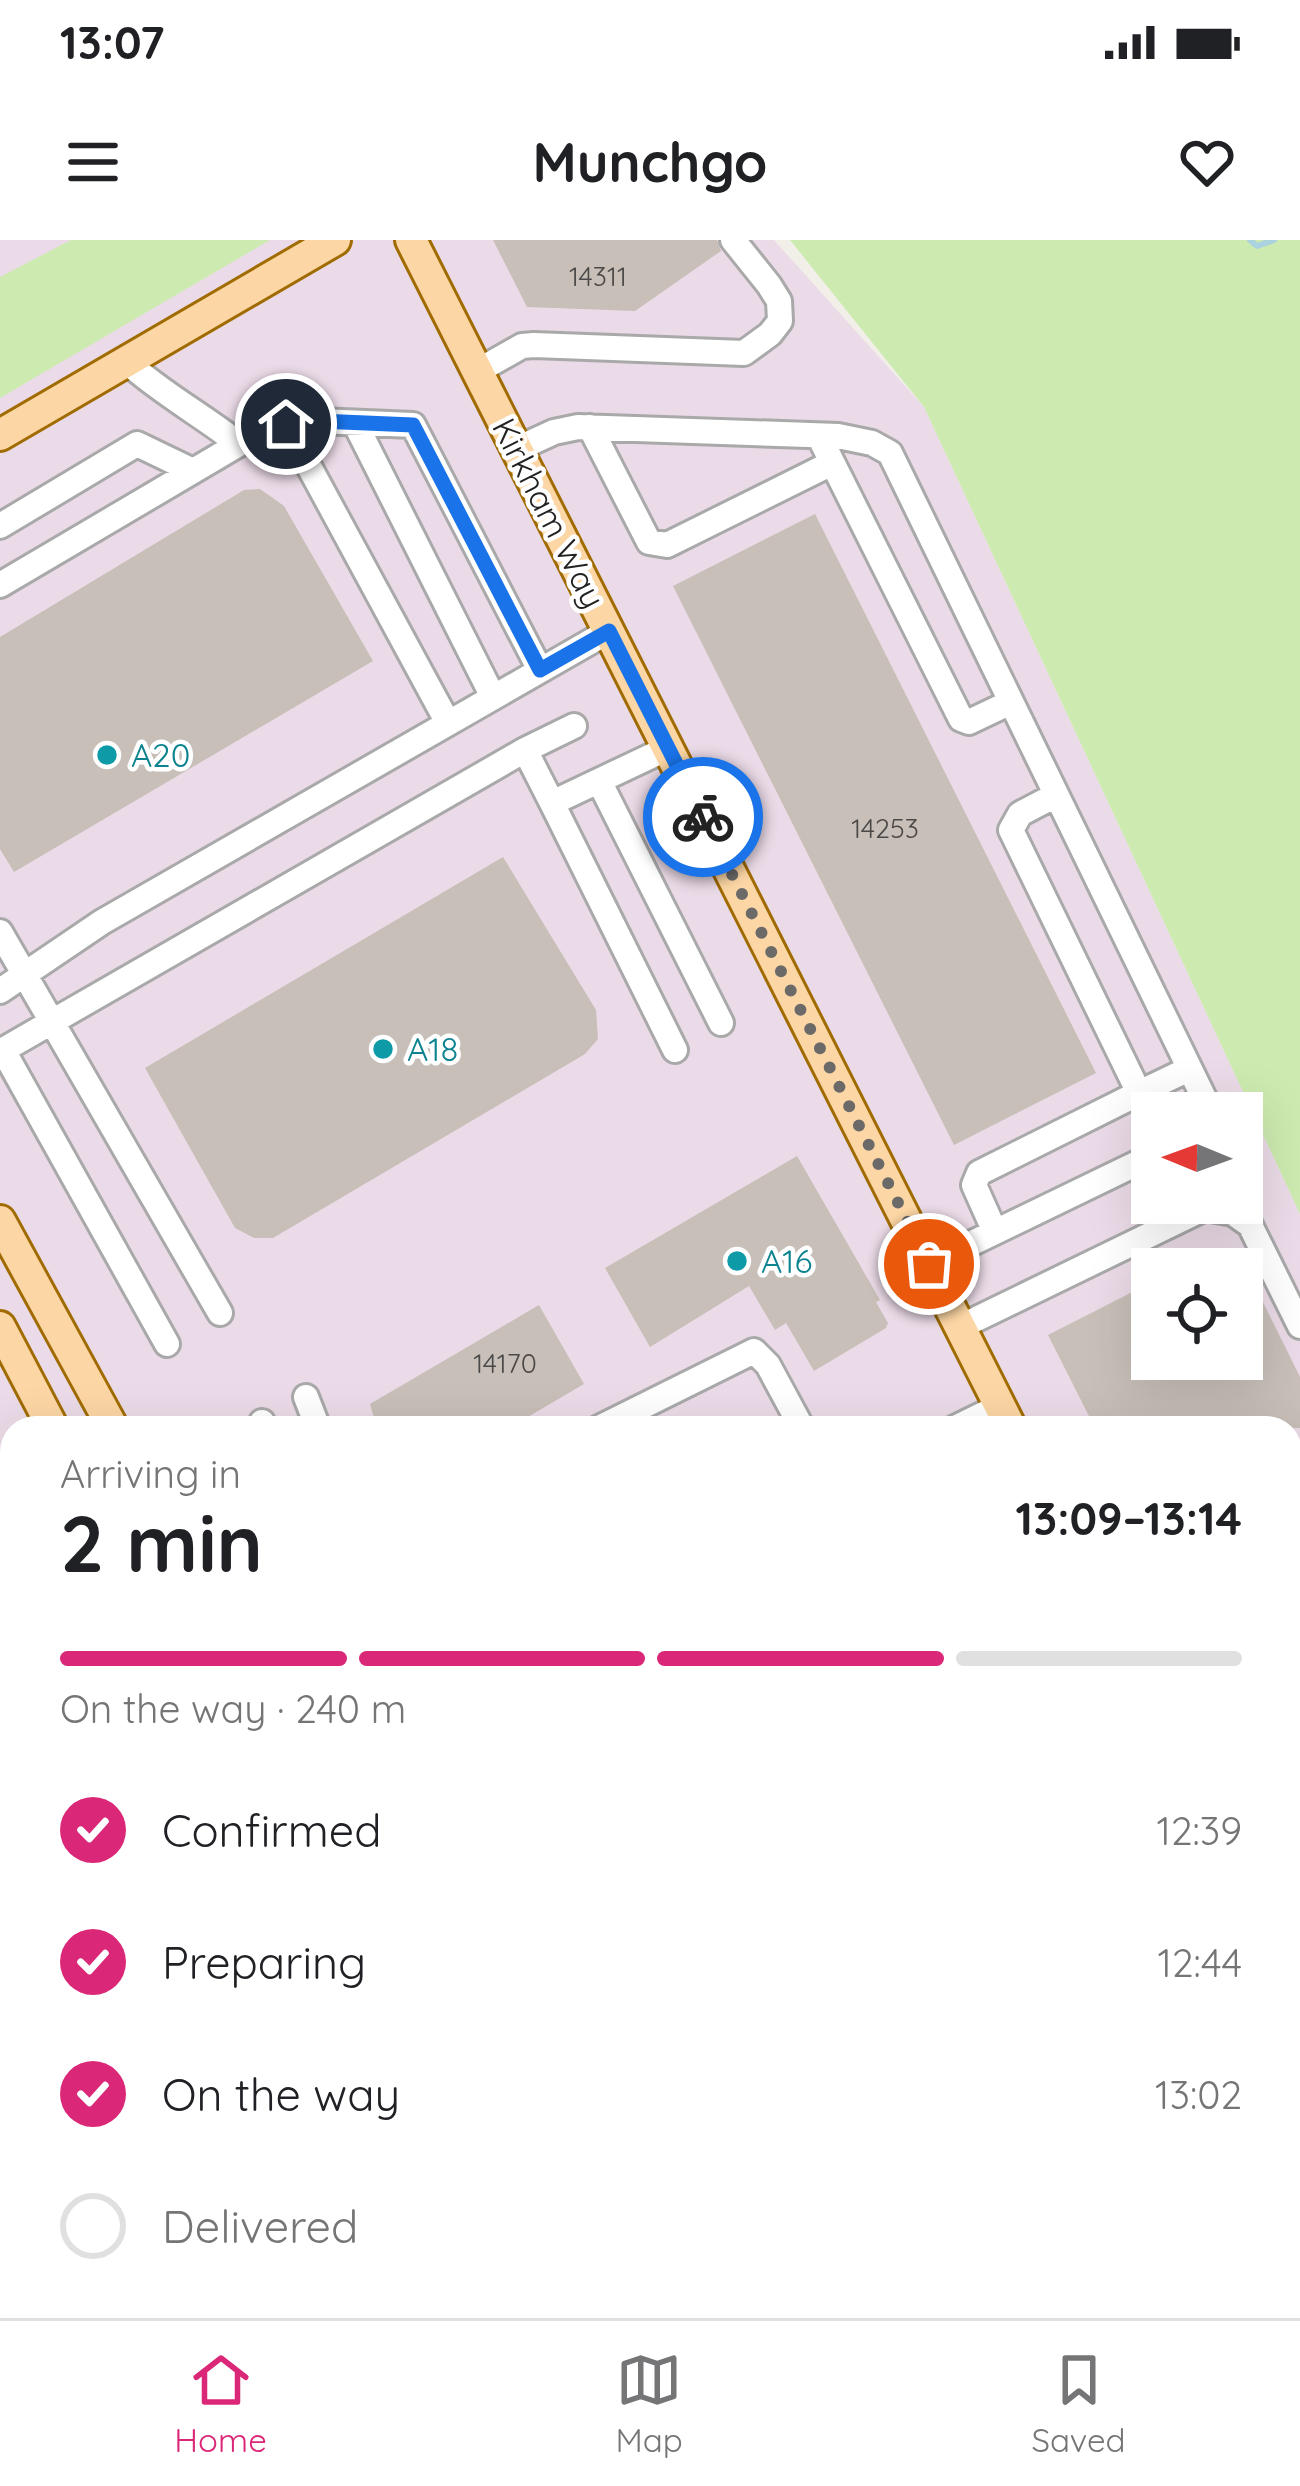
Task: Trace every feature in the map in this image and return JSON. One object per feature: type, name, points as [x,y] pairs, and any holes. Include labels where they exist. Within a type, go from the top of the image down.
[{"type":"main road","points":[[0,435],[335,240]]},
{"type":"main road","name":"Kirkham Way","points":[[411,240],[1004,1416]]},
{"type":"main road","points":[[0,1221],[106,1416]]},
{"type":"main road","points":[[0,1328],[47,1416]]},
{"type":"lane","points":[[478,371],[522,346],[534,345],[744,353],[780,321],[779,301],[733,240]]},
{"type":"lane","points":[[127,362],[153,386],[195,409],[239,444]]},
{"type":"lane","points":[[0,585],[239,444],[295,420],[413,425],[540,670]]},
{"type":"lane","points":[[355,423],[493,697]]},
{"type":"lane","points":[[286,424],[448,723]]},
{"type":"lane","points":[[590,428],[649,542],[668,545],[832,464]]},
{"type":"lane","points":[[517,449],[554,431],[590,428],[818,436],[872,443],[890,453],[1201,1092]]},
{"type":"lane","points":[[818,436],[961,719],[969,722],[1011,702]]},
{"type":"lane","points":[[0,526],[137,444],[193,471]]},
{"type":"lane","points":[[0,991],[101,922],[609,631]]},
{"type":"lane","points":[[167,1344],[2,1048],[574,725]]},
{"type":"lane","points":[[552,803],[668,748]]},
{"type":"lane","points":[[525,750],[675,1050]]},
{"type":"lane","points":[[599,782],[721,1023]]},
{"type":"lane","points":[[1056,794],[1020,814],[1011,830],[1138,1092]]},
{"type":"lane","points":[[0,932],[220,1313]]},
{"type":"lane","points":[[1140,1092],[1190,1069]]},
{"type":"lane","points":[[994,1232],[974,1185],[979,1173],[1131,1097]]},
{"type":"lane","points":[[929,1264],[1131,1166]]},
{"type":"lane","points":[[960,1327],[1205,1208],[1233,1213],[1250,1225],[1300,1326]]},
{"type":"lane","points":[[623,1416],[754,1351],[768,1365],[796,1416]]},
{"type":"lane","points":[[306,1397],[314,1416]]},
{"type":"shaded area","points":[[0,240],[774,240],[924,407],[1243,1092],[1131,1092],[1131,1224],[1263,1224],[1263,1135],[1300,1214],[1300,1416],[0,1416]]},
{"type":"green space","points":[[71,240],[270,240],[0,398],[0,277]]},
{"type":"green space","points":[[790,240],[1300,240],[1300,1214],[1263,1135],[1263,1092],[1243,1092],[924,407]]},
{"type":"building","points":[[493,240],[717,240],[721,251],[635,311],[527,307]]},
{"type":"building","name":"A20","points":[[260,489],[284,506],[373,661],[14,872],[0,849],[0,637],[244,490]]},
{"type":"building","points":[[815,514],[1096,1073],[954,1145],[673,586]]},
{"type":"building","name":"A18","points":[[503,857],[596,1010],[598,1039],[585,1054],[273,1238],[254,1238],[235,1228],[145,1068]]},
{"type":"building","name":"A16","points":[[797,1156],[880,1300],[876,1302],[888,1323],[886,1328],[814,1371],[786,1323],[775,1330],[749,1286],[650,1347],[605,1268]]},
{"type":"building","points":[[1131,1293],[1131,1380],[1263,1380],[1263,1302],[1300,1377],[1300,1416],[1089,1416],[1048,1335]]},
{"type":"building","points":[[539,1305],[584,1384],[529,1416],[374,1416],[370,1404]]},
{"type":"waterway","points":[[1250,240],[1257,246],[1274,240]]},
{"type":"way so far","points":[[703,817],[929,1264]]},
{"type":"place","name":"A20","points":[[107,755]]},
{"type":"place","name":"A18","points":[[383,1049]]},
{"type":"place","name":"A16","points":[[737,1261]]},
{"type":"route","points":[[286,424],[295,420],[413,425],[540,670],[609,631],[703,817]]}]
